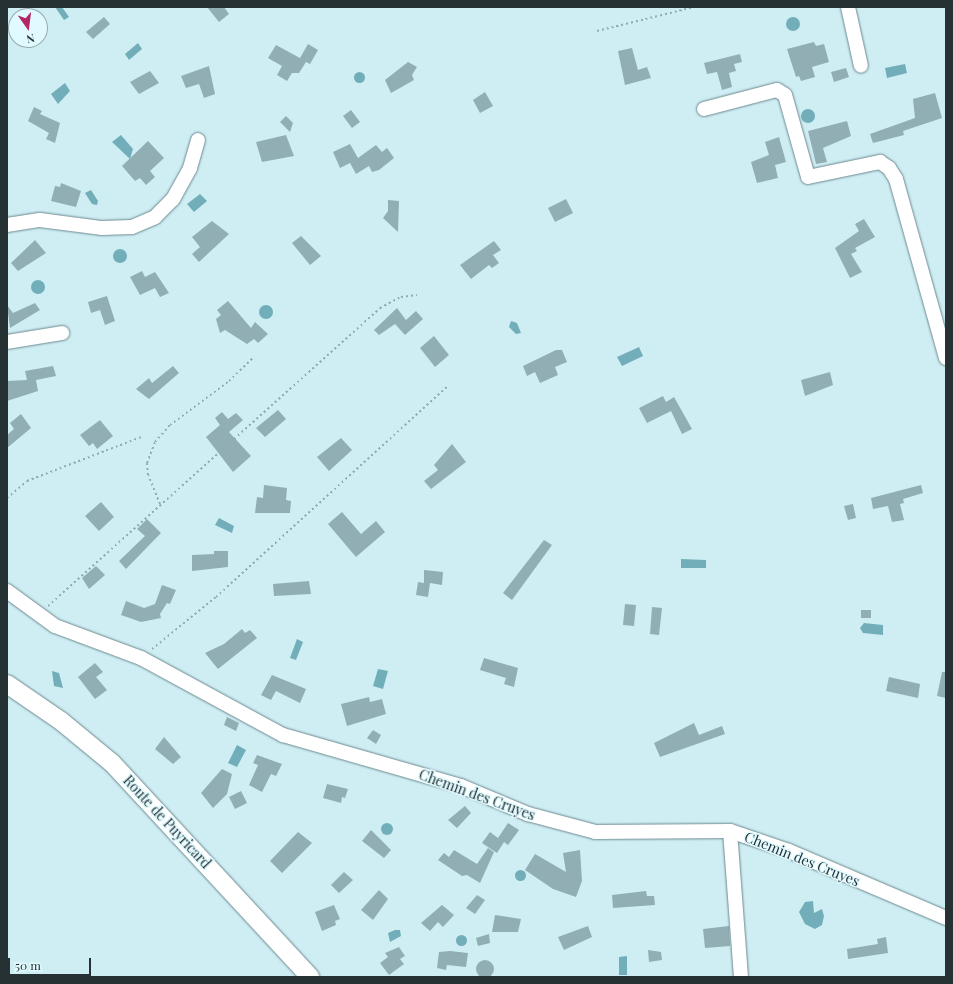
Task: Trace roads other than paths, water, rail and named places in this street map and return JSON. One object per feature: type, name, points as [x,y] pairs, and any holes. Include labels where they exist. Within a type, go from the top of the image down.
[{"type":"main road","name":"Route de Puyricard","points":[[7,684],[61,721],[112,763],[310,977]]},
{"type":"street","points":[[848,7],[861,66]]},
{"type":"street","points":[[704,109],[777,90],[785,94],[808,176],[880,162],[889,168],[896,179],[946,358]]},
{"type":"street","points":[[7,225],[40,220],[102,228],[132,227],[155,217],[173,199],[190,168],[198,140]]},
{"type":"street","points":[[7,342],[62,333]]},
{"type":"street","name":"Chemin des Cruyes","points":[[7,591],[55,626],[141,658],[283,735],[461,786],[528,814],[595,832],[730,831],[789,851],[946,918]]},
{"type":"street","points":[[730,831],[741,977]]},
{"type":"water","points":[[55,7],[62,7],[69,17],[64,20]]},
{"type":"water","points":[[793,17],[798,19],[800,24],[798,29],[793,31],[788,29],[786,24],[788,19]]},
{"type":"water","points":[[138,43],[142,49],[129,60],[125,54]]},
{"type":"water","points":[[905,64],[907,73],[887,78],[885,68]]},
{"type":"water","points":[[357,72],[361,72],[363,73],[363,81],[357,82],[354,79],[354,75]]},
{"type":"water","points":[[65,83],[70,91],[58,104],[51,94]]},
{"type":"water","points":[[805,109],[811,109],[815,113],[815,119],[811,123],[805,123],[801,119],[801,113]]},
{"type":"water","points":[[121,135],[133,149],[130,159],[112,142]]},
{"type":"water","points":[[91,190],[98,201],[97,205],[92,204],[85,193]]},
{"type":"water","points":[[200,194],[207,201],[194,212],[187,204]]},
{"type":"water","points":[[120,249],[125,251],[127,256],[125,261],[120,263],[115,261],[113,256],[115,251]]},
{"type":"water","points":[[38,280],[43,282],[45,287],[43,292],[38,294],[33,292],[31,287],[33,282]]},
{"type":"water","points":[[263,305],[269,305],[273,309],[273,315],[269,319],[263,319],[259,315],[259,309]]},
{"type":"water","points":[[511,321],[517,323],[521,333],[516,334],[509,327]]},
{"type":"water","points":[[639,347],[643,356],[622,366],[617,357]]},
{"type":"water","points":[[219,518],[234,526],[232,533],[215,525]]},
{"type":"water","points":[[681,559],[706,560],[706,568],[681,568]]},
{"type":"water","points":[[864,623],[883,625],[883,635],[863,633],[860,628]]},
{"type":"water","points":[[297,639],[303,642],[296,660],[290,658]]},
{"type":"water","points":[[378,669],[388,671],[383,689],[373,686]]},
{"type":"water","points":[[52,671],[59,673],[63,688],[54,686]]},
{"type":"water","points":[[237,745],[246,750],[237,767],[228,763]]},
{"type":"water","points":[[385,823],[389,823],[393,829],[389,835],[385,835],[381,831],[381,827]]},
{"type":"water","points":[[518,870],[522,870],[524,871],[524,879],[518,880],[515,877],[515,873]]},
{"type":"water","points":[[813,901],[814,913],[822,909],[824,916],[822,925],[815,929],[805,924],[799,912],[805,902]]},
{"type":"water","points":[[395,930],[400,930],[401,936],[390,942],[388,933]]},
{"type":"water","points":[[459,935],[463,935],[465,936],[465,944],[459,945],[456,942],[456,938]]},
{"type":"water","points":[[627,956],[627,975],[619,975],[619,957]]}]
